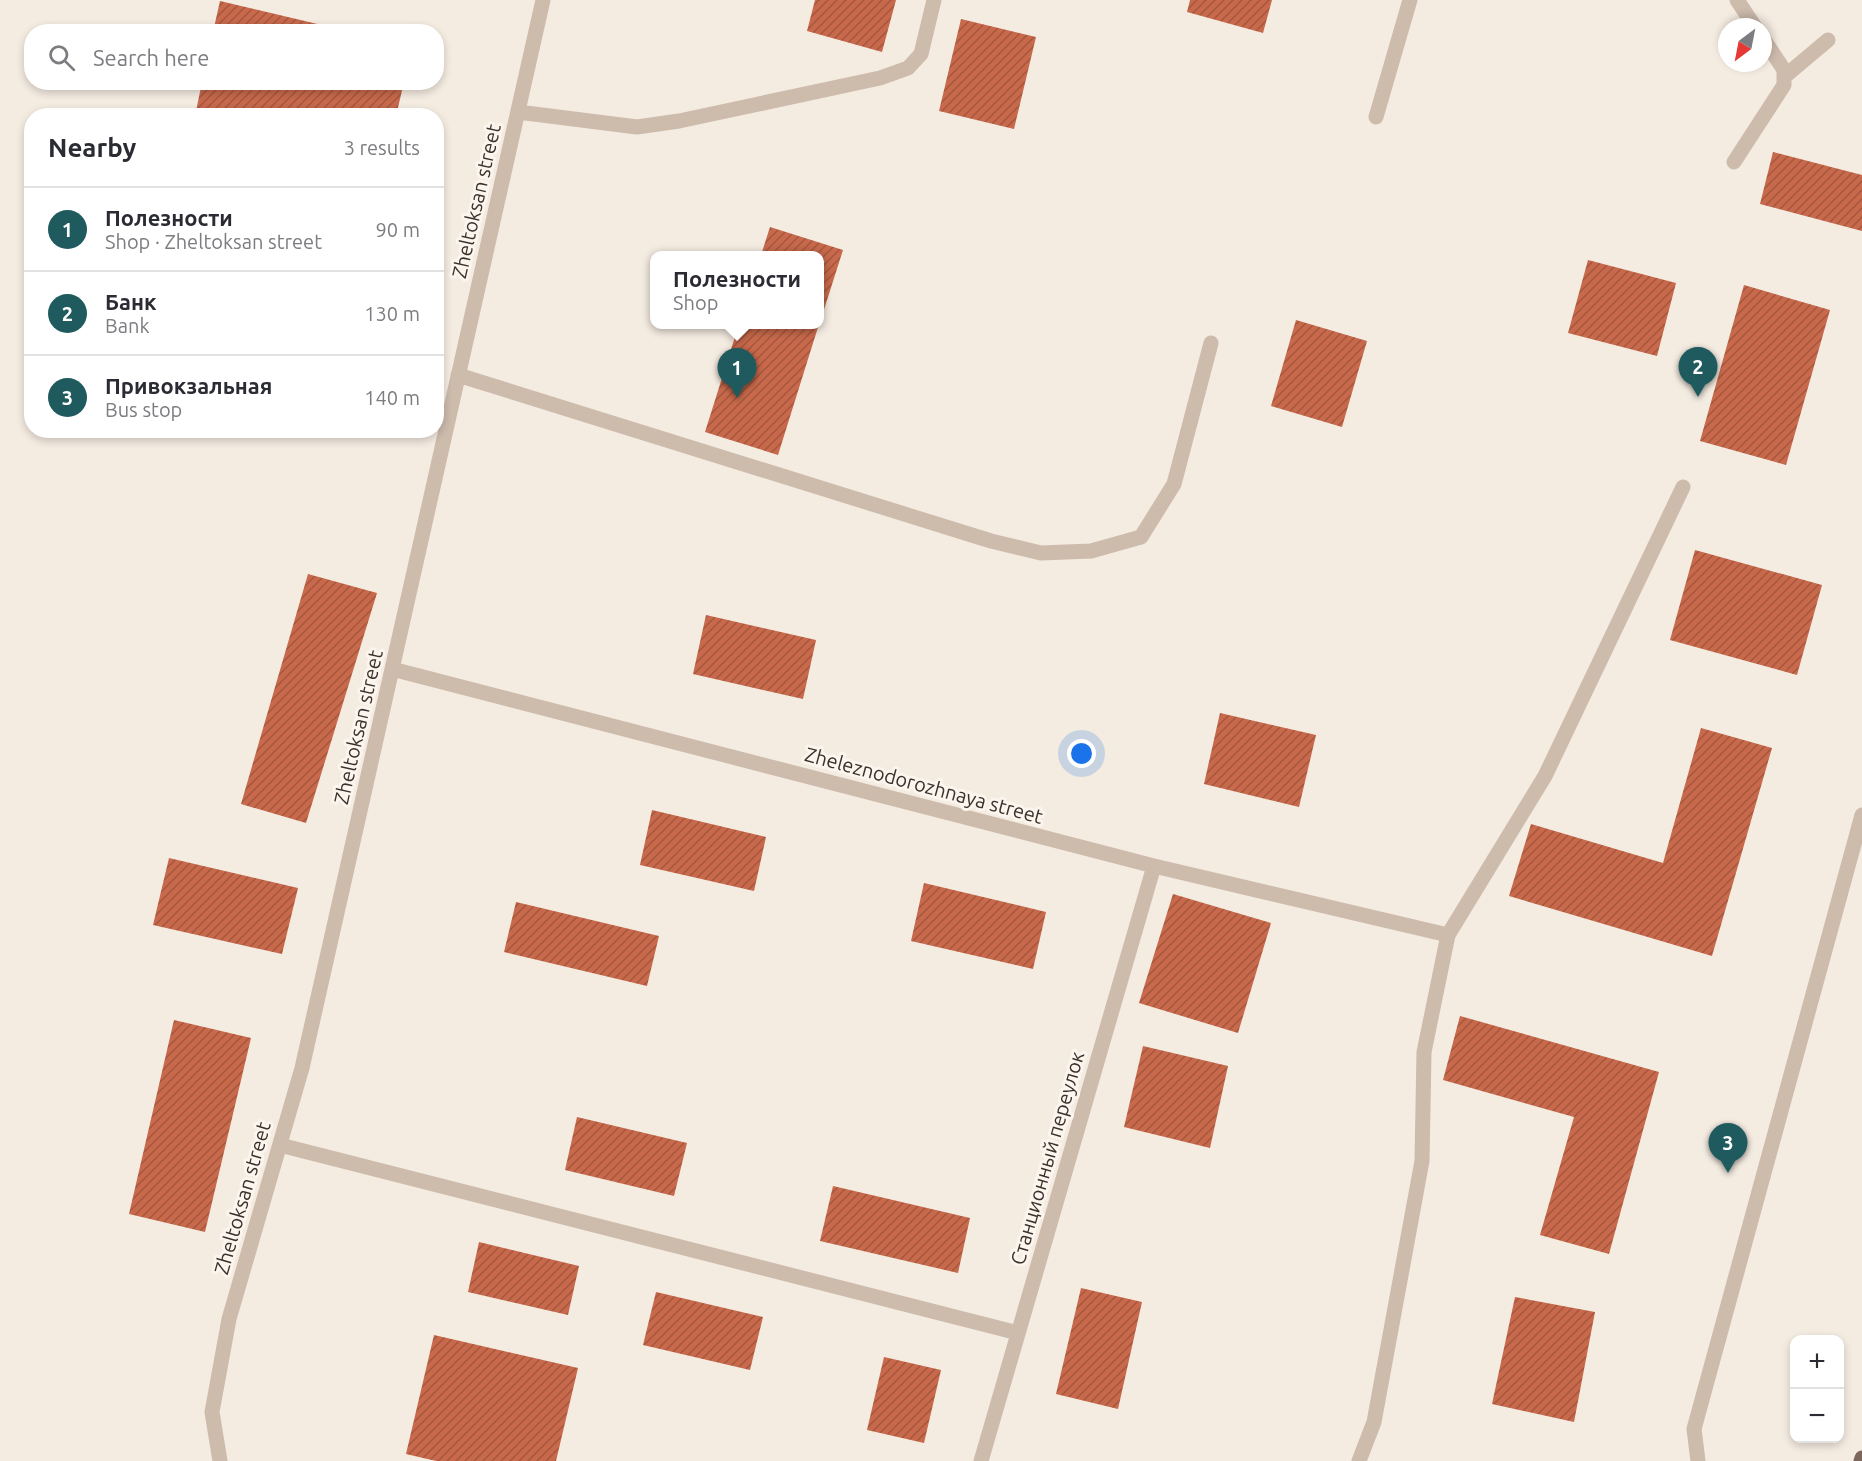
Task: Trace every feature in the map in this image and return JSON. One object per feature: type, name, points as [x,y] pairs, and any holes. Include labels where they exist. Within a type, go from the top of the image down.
[{"type":"street","name":"Zheltoksan street","points":[[444,437],[543,0]]},
{"type":"street","points":[[518,112],[637,126],[679,121],[880,78],[908,68],[921,54],[934,0]]},
{"type":"street","points":[[1376,117],[1410,0]]},
{"type":"street","points":[[1737,0],[1749,18]]},
{"type":"street","points":[[1784,76],[1828,40]]},
{"type":"street","points":[[1734,162],[1784,85],[1784,70],[1772,52]]},
{"type":"street","points":[[458,375],[991,541],[1041,553],[1091,551],[1141,537],[1174,484],[1211,343]]},
{"type":"street","name":"Zheltoksan street","points":[[220,1461],[212,1412],[227,1330],[302,1068],[444,438]]},
{"type":"street","points":[[1359,1461],[1374,1422],[1422,1161],[1424,1052],[1448,935],[1545,776],[1683,487]]},
{"type":"street","name":"Zheleznodorozhnaya street","points":[[392,669],[1154,866],[1448,935]]},
{"type":"street","points":[[1698,1461],[1694,1429],[1862,815]]},
{"type":"street","name":"Станционный переулок","points":[[981,1461],[1154,866]]},
{"type":"street","points":[[280,1146],[1018,1333]]},
{"type":"building","points":[[815,0],[896,0],[882,52],[807,31]]},
{"type":"building","points":[[1190,0],[1272,0],[1263,33],[1187,12]]},
{"type":"building","points":[[220,1],[317,24],[215,24]]},
{"type":"building","points":[[961,19],[1036,37],[1014,129],[939,111]]},
{"type":"building","points":[[200,90],[402,90],[398,108],[197,108]]},
{"type":"building","points":[[1773,152],[1862,175],[1862,231],[1760,204]]},
{"type":"building","points":[[770,227],[843,250],[824,309],[824,251],[762,251]]},
{"type":"building","points":[[1588,260],[1676,283],[1657,356],[1568,333]]},
{"type":"building","points":[[1744,285],[1830,310],[1786,465],[1700,441]]},
{"type":"building","points":[[1296,320],[1367,341],[1342,427],[1271,406]]},
{"type":"building","points":[[737,329],[817,329],[778,455],[705,432]]},
{"type":"building","points":[[1695,550],[1822,585],[1797,675],[1670,640]]},
{"type":"building","points":[[308,574],[377,593],[306,823],[241,804]]},
{"type":"building","points":[[706,615],[816,640],[803,699],[693,674]]},
{"type":"building","points":[[1220,713],[1316,735],[1299,807],[1204,784]]},
{"type":"building","points":[[1701,728],[1772,748],[1712,956],[1509,896],[1531,824],[1663,863]]},
{"type":"building","points":[[652,810],[766,837],[754,891],[640,865]]},
{"type":"building","points":[[169,858],[298,888],[282,954],[153,925]]},
{"type":"building","points":[[924,883],[1046,912],[1033,969],[911,941]]},
{"type":"building","points":[[1173,894],[1271,923],[1238,1033],[1139,1003]]},
{"type":"building","points":[[516,902],[659,936],[647,986],[504,952]]},
{"type":"building","points":[[1460,1016],[1659,1072],[1609,1254],[1540,1235],[1574,1117],[1443,1080]]},
{"type":"building","points":[[174,1020],[251,1038],[205,1232],[129,1214]]},
{"type":"building","points":[[1143,1046],[1228,1066],[1210,1148],[1124,1127]]},
{"type":"building","points":[[577,1117],[687,1143],[674,1196],[565,1170]]},
{"type":"building","points":[[833,1186],[970,1218],[958,1273],[820,1241]]},
{"type":"building","points":[[479,1242],[579,1266],[568,1315],[468,1292]]},
{"type":"building","points":[[1081,1288],[1142,1302],[1118,1409],[1056,1394]]},
{"type":"building","points":[[656,1292],[763,1317],[750,1370],[643,1345]]},
{"type":"building","points":[[1515,1297],[1595,1312],[1574,1422],[1492,1404]]},
{"type":"building","points":[[434,1335],[578,1368],[556,1461],[436,1461],[406,1454]]},
{"type":"building","points":[[884,1357],[941,1370],[924,1443],[867,1430]]},
{"type":"place","name":"Банк","points":[[1698,397]]},
{"type":"place","name":"Полезности","points":[[737,398]]},
{"type":"place","name":"Привокзальная","points":[[1728,1173]]}]
